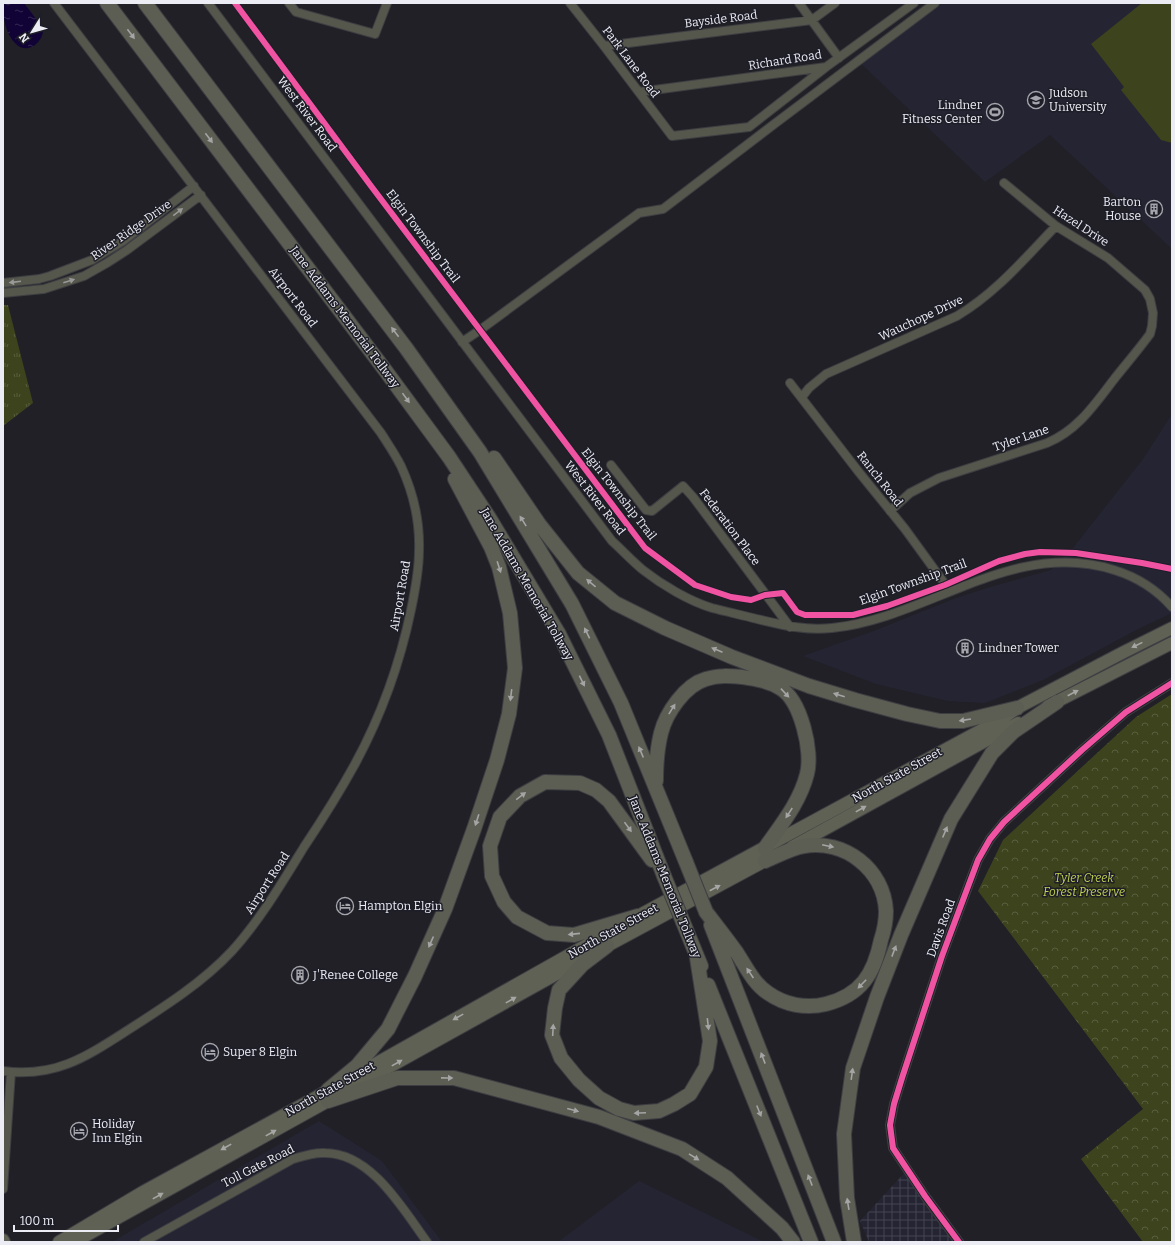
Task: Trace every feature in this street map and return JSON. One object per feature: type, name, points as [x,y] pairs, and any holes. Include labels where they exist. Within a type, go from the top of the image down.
[{"type":"highway","name":"Jane Addams Memorial Tollway","points":[[107,3],[381,364],[439,444],[490,519],[559,634],[609,735],[811,1242]]},
{"type":"highway","name":"Jane Addams Memorial Tollway","points":[[145,3],[406,348],[480,452],[572,604],[620,703],[656,788],[706,912],[834,1242]]},
{"type":"highway","points":[[406,348],[454,402],[539,524],[578,573],[615,603],[665,628],[732,657],[809,686],[907,714],[940,721],[963,721],[1017,708]]},
{"type":"highway","points":[[328,1096],[357,1066],[388,1029],[416,976],[445,908],[474,829],[497,760],[509,714],[515,668],[510,613],[499,567],[491,547],[448,466],[439,444]]},
{"type":"highway","points":[[656,788],[656,760],[661,732],[671,709],[688,690],[701,681],[722,676],[758,680],[780,688],[787,693],[792,701],[804,728],[809,746],[809,762],[804,783],[796,801],[765,855]]},
{"type":"highway","points":[[854,1242],[847,1198],[844,1134],[853,1068],[877,996],[900,935],[951,819],[992,753],[1013,732],[1056,702]]},
{"type":"highway","points":[[638,916],[574,935],[547,933],[517,917],[504,902],[492,876],[490,846],[500,817],[520,796],[545,782],[580,783],[596,790],[609,801],[664,876]]},
{"type":"highway","points":[[706,912],[761,987],[778,999],[796,1005],[818,1006],[843,998],[856,990],[870,974],[874,966],[885,923],[885,905],[882,892],[872,872],[859,859],[851,854],[840,849],[820,845],[797,847],[765,855]]},
{"type":"highway","points":[[607,946],[582,965],[559,990],[554,1008],[552,1035],[561,1058],[579,1080],[599,1098],[620,1109],[634,1113],[659,1111],[690,1094],[706,1067],[710,1041],[697,958]]},
{"type":"highway","points":[[328,1096],[397,1078],[454,1078],[598,1117],[682,1149],[727,1178],[782,1228],[793,1242]]},
{"type":"main road","name":"North State Street","points":[[59,1242],[143,1192],[328,1096],[607,946],[1000,720],[1017,708],[1172,628]]},
{"type":"main road","name":"North State Street","points":[[75,1242],[638,916],[765,855],[1056,702],[1172,643]]},
{"type":"street","name":"Airport Road","points":[[7,1072],[27,1073],[58,1068],[75,1062],[96,1051],[163,1008],[195,984],[230,952],[251,928],[274,896],[329,808],[356,762],[379,714],[393,676],[407,629],[417,578],[420,550],[414,504],[408,482],[400,463],[381,433],[54,3]]},
{"type":"street","name":"West River Road","points":[[208,3],[612,541],[642,570],[674,591],[711,607],[790,627],[831,628],[859,624],[887,616],[950,591],[1017,568],[1046,562],[1074,562],[1107,568],[1129,575],[1154,590],[1172,607]]},
{"type":"street","points":[[289,3],[296,12],[375,34],[387,3]]},
{"type":"street","name":"Park Lane Road","points":[[570,3],[672,136],[749,127],[826,67]]},
{"type":"street","points":[[799,3],[839,58]]},
{"type":"street","name":"Bayside Road","points":[[604,46],[812,20],[835,3]]},
{"type":"street","name":"Richard Road","points":[[639,92],[826,67],[914,3]]},
{"type":"street","points":[[462,342],[639,213],[663,209],[935,3]]},
{"type":"street","name":"Hazel Drive","points":[[1004,183],[1056,226],[1108,258],[1145,290]]},
{"type":"street","name":"River Ridge Drive","points":[[3,283],[47,277],[92,260],[122,241],[194,186]]},
{"type":"street","name":"River Ridge Drive","points":[[3,293],[50,287],[84,276],[107,264],[128,250],[201,195]]},
{"type":"street","name":"Wauchope Drive","points":[[802,397],[809,388],[826,374],[957,316],[973,307],[995,289],[1056,226]]},
{"type":"street","points":[[47,277],[50,287]]},
{"type":"street","name":"Tyler Lane","points":[[890,511],[903,498],[924,484],[1047,443],[1058,438],[1078,424],[1150,334],[1154,313],[1150,299],[1145,290]]},
{"type":"street","name":"Ranch Road","points":[[790,383],[890,511],[950,591]]},
{"type":"street","name":"Federation Place","points":[[611,465],[646,510],[652,511],[683,486],[790,627]]},
{"type":"street","name":"Davis Road","points":[[959,1242],[893,1148],[890,1124],[902,1078],[942,956],[978,860],[986,843],[1004,822],[1082,750],[1126,712],[1172,683]]},
{"type":"street","points":[[3,1189],[7,1072]]},
{"type":"street","name":"Toll Gate Road","points":[[144,1242],[292,1159],[310,1154],[326,1152],[358,1162],[373,1174],[386,1187],[427,1242]]},
{"type":"shaded area","name":"Judson University","points":[[927,3],[1172,3],[1172,249],[1050,135],[985,182],[854,57]]},
{"type":"shaded area","points":[[1172,414],[1172,613],[1138,629],[1043,680],[985,703],[948,701],[876,684],[803,656],[871,632],[956,598],[1051,570],[1073,548],[1143,459]]},
{"type":"shaded area","points":[[319,1121],[382,1161],[442,1242],[112,1242]]},
{"type":"shaded area","points":[[910,1167],[965,1242],[869,1242],[860,1221]]},
{"type":"shaded area","points":[[639,1181],[764,1242],[558,1242]]},
{"type":"green space","points":[[1142,3],[1172,3],[1172,143],[1161,140],[1121,90],[1124,87],[1091,44]]},
{"type":"green space","points":[[3,305],[8,305],[33,403],[3,426]]},
{"type":"green space","name":"Tyler Creek Forest Preserve","points":[[1172,694],[1172,1242],[1143,1242],[1081,1159],[1143,1109],[978,891],[1003,840],[1136,717]]},
{"type":"water","points":[[3,3],[24,3],[43,28],[43,33],[38,43],[30,48],[25,48],[20,47],[12,40],[5,25]]},
{"type":"cycle path","name":"Elgin Township Trail","points":[[235,3],[371,186],[645,548],[695,585],[731,597],[751,600],[765,595],[783,593],[797,612],[805,615],[853,615],[887,606],[945,585],[999,561],[1025,554],[1040,552],[1076,553],[1172,569]]},
{"type":"cycle path","points":[[959,1242],[925,1196],[893,1148],[890,1125],[894,1104],[942,956],[978,860],[990,839],[1004,822],[1082,750],[1126,712],[1172,683]]},
{"type":"place","name":"Judson University","points":[[1036,100]]},
{"type":"place","name":"Lindner Fitness Center","points":[[995,112]]},
{"type":"place","name":"Barton House","points":[[1154,209]]},
{"type":"place","name":"Lindner Tower","points":[[965,648]]},
{"type":"place","name":"Hampton Elgin","points":[[345,906]]},
{"type":"place","name":"J'Renee College","points":[[300,975]]},
{"type":"place","name":"Super 8 Elgin","points":[[210,1052]]},
{"type":"place","name":"Holiday Inn Elgin","points":[[79,1131]]}]
